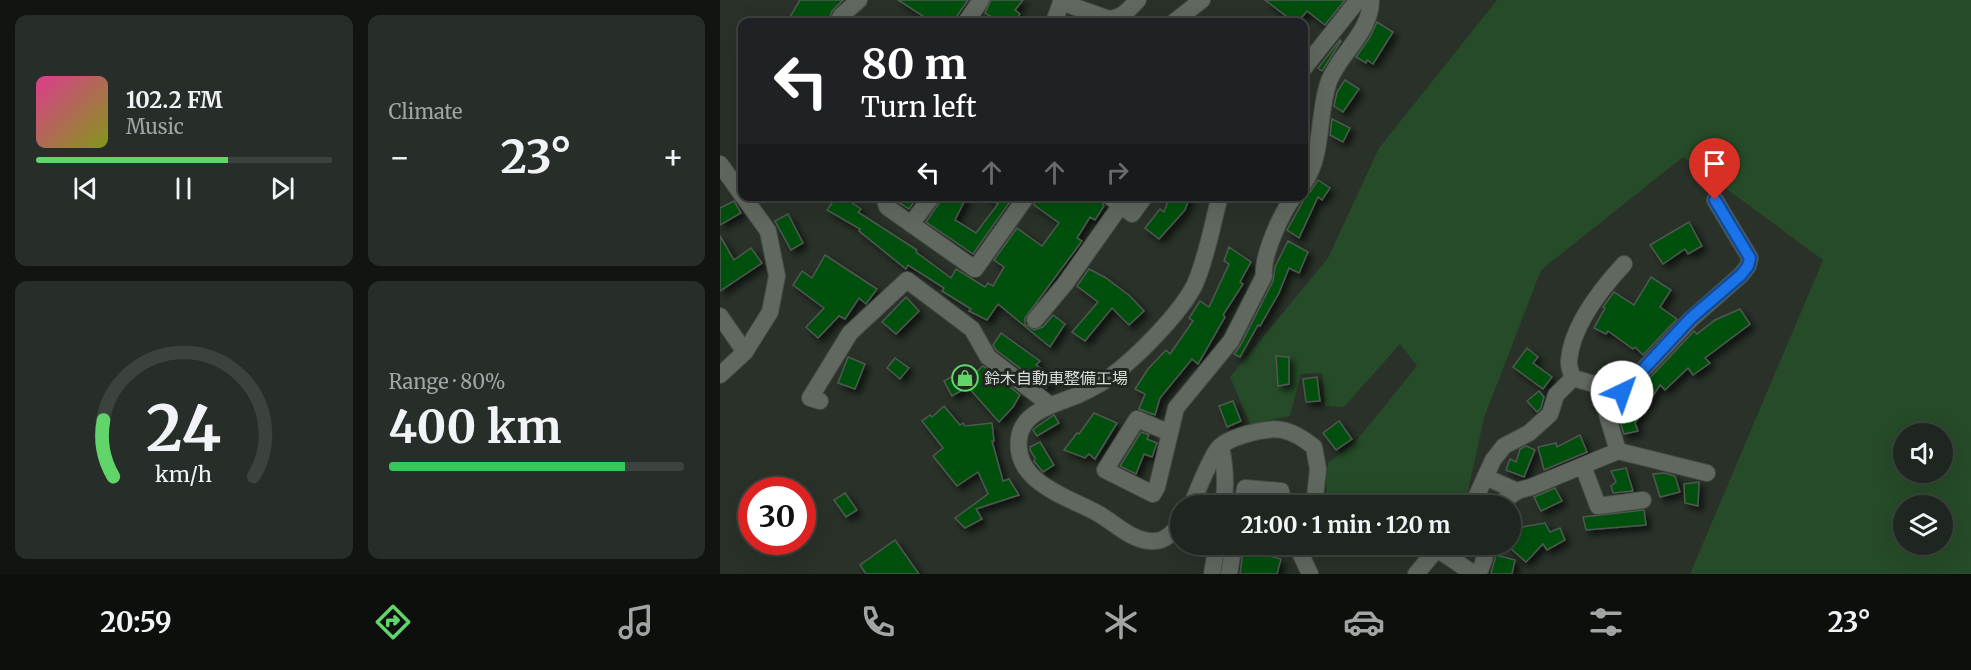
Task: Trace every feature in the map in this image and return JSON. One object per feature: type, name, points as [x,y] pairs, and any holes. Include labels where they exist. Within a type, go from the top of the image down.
[{"type":"street","points":[[841,18],[859,0]]},
{"type":"street","points":[[969,18],[981,0]]},
{"type":"street","points":[[1118,18],[1138,0]]},
{"type":"street","points":[[1179,18],[1202,0]]},
{"type":"street","points":[[1308,57],[1358,0]]},
{"type":"street","points":[[1308,177],[1316,156],[1324,97],[1330,78],[1366,21],[1371,0]]},
{"type":"street","points":[[1055,18],[1061,1],[1106,18]]},
{"type":"street","points":[[720,164],[738,189]]},
{"type":"street","points":[[1573,378],[1622,392],[1691,318],[1741,275],[1748,266],[1750,258],[1715,200]]},
{"type":"street","points":[[720,375],[745,352],[770,312],[777,276],[768,231],[747,201]]},
{"type":"street","points":[[885,201],[887,207],[975,269],[1023,201]]},
{"type":"street","points":[[911,224],[928,201]]},
{"type":"street","points":[[1035,320],[1065,284],[1115,201],[1132,214],[1141,201]]},
{"type":"street","points":[[1170,534],[1156,542],[1136,538],[1099,514],[1045,487],[1029,473],[1020,455],[1019,437],[1028,419],[1050,405],[1096,386],[1131,363],[1183,304],[1195,284],[1219,201]]},
{"type":"street","points":[[1170,433],[1137,419],[1105,470],[1153,494],[1157,487],[1170,433],[1176,408],[1231,341],[1264,276],[1263,265],[1266,256],[1290,201]]},
{"type":"street","points":[[1573,378],[1568,362],[1574,339],[1599,292],[1624,264]]},
{"type":"street","points":[[820,401],[810,398],[850,333],[907,280],[972,329],[988,357],[1050,405]]},
{"type":"street","points":[[720,316],[745,352]]},
{"type":"street","points":[[1477,495],[1504,446],[1529,433],[1550,414],[1556,395],[1573,378]]},
{"type":"street","points":[[1598,385],[1618,451]]},
{"type":"street","points":[[1196,495],[1218,448],[1235,438],[1266,429],[1282,430],[1302,437],[1314,447],[1318,469],[1315,495]]},
{"type":"street","points":[[1221,447],[1226,495]]},
{"type":"street","points":[[1511,495],[1517,490],[1531,487],[1618,451],[1707,473]]},
{"type":"street","points":[[1583,466],[1598,506],[1643,500]]},
{"type":"street","points":[[1485,477],[1517,490]]},
{"type":"street","points":[[1244,495],[1245,489],[1281,491],[1282,495]]},
{"type":"street","points":[[1416,574],[1437,549],[1476,574],[1484,562],[1484,555]]},
{"type":"street","points":[[1212,574],[1215,555]]},
{"type":"street","points":[[1228,574],[1232,555]]},
{"type":"street","points":[[1301,555],[1310,574]]},
{"type":"green space","points":[[1497,0],[1971,0],[1971,574],[1690,574],[1823,260],[1683,157],[1541,270],[1484,418],[1467,495],[1327,495],[1328,463],[1356,441],[1417,366],[1400,344],[1344,407],[1325,406],[1322,373],[1301,374],[1290,416],[1250,424],[1230,377],[1328,258],[1379,148]]},
{"type":"building","points":[[800,0],[843,0],[832,11],[829,18],[789,18]]},
{"type":"building","points":[[898,0],[968,0],[956,18],[926,18]]},
{"type":"building","points":[[991,0],[1023,0],[1015,10],[1020,14],[1017,18],[993,18],[985,13]]},
{"type":"building","points":[[1265,0],[1345,0],[1325,25],[1307,11],[1301,18],[1289,18]]},
{"type":"building","points":[[1377,22],[1393,32],[1373,64],[1367,60],[1366,63],[1356,57]]},
{"type":"building","points":[[1341,41],[1322,71],[1318,68]]},
{"type":"building","points":[[1345,80],[1359,89],[1343,112],[1334,106],[1337,92]]},
{"type":"building","points":[[1332,119],[1350,128],[1343,142],[1330,135]]},
{"type":"building","points":[[1318,180],[1330,188],[1322,200],[1318,197],[1299,238],[1287,230],[1303,201],[1308,201],[1308,192]]},
{"type":"building","points":[[734,201],[741,213],[720,225],[720,208]]},
{"type":"building","points":[[833,201],[849,201],[861,209],[858,212],[917,250],[916,252],[951,278],[956,269],[985,287],[988,283],[993,286],[1004,267],[994,260],[1017,228],[1042,246],[1059,223],[1034,205],[1035,201],[1102,201],[1104,206],[1095,220],[1090,217],[1077,238],[1082,241],[1025,318],[1025,324],[1034,330],[1043,327],[1053,315],[1065,324],[1050,347],[998,304],[987,320],[969,311],[971,309],[942,291],[944,288],[908,265],[906,269],[859,231],[860,229],[827,210]]},
{"type":"building","points":[[899,201],[915,201],[909,209]]},
{"type":"building","points":[[964,201],[955,220],[976,233],[998,204],[993,201],[1010,201],[973,254],[926,222],[940,202]]},
{"type":"building","points":[[1168,201],[1188,201],[1185,210],[1159,239],[1145,228],[1160,209],[1164,212]]},
{"type":"building","points":[[788,214],[803,243],[791,250],[775,221]]},
{"type":"building","points":[[1689,222],[1702,246],[1688,254],[1685,249],[1663,264],[1650,245]]},
{"type":"building","points":[[720,236],[734,260],[751,248],[762,263],[720,291]]},
{"type":"building","points":[[1288,241],[1308,252],[1299,273],[1289,268],[1279,293],[1240,357],[1234,354],[1273,281],[1275,267]]},
{"type":"building","points":[[1229,247],[1251,262],[1240,282],[1243,284],[1223,315],[1225,317],[1198,364],[1192,359],[1160,398],[1155,415],[1139,409],[1145,394],[1135,389],[1148,369],[1166,350],[1170,354],[1193,321],[1189,318],[1200,301],[1209,307],[1229,264],[1224,261]]},
{"type":"building","points":[[825,255],[877,289],[866,304],[859,298],[845,319],[839,316],[818,338],[806,327],[824,308],[793,285],[802,271],[812,278]]},
{"type":"building","points":[[1089,269],[1106,278],[1130,296],[1144,311],[1129,325],[1112,308],[1085,341],[1072,332],[1098,302],[1077,286]]},
{"type":"building","points":[[1651,277],[1671,290],[1660,307],[1677,319],[1643,355],[1635,347],[1633,349],[1608,331],[1606,334],[1594,328],[1605,308],[1603,307],[1614,292],[1634,305]]},
{"type":"building","points":[[906,297],[919,311],[896,334],[882,322]]},
{"type":"building","points":[[1740,309],[1750,324],[1705,358],[1710,363],[1693,375],[1688,368],[1665,390],[1660,385],[1635,423],[1638,431],[1624,434],[1618,415],[1628,401],[1694,331],[1697,334],[1715,320]]},
{"type":"building","points":[[1001,333],[1040,361],[1036,365],[1054,377],[1046,388],[996,350],[993,345]]},
{"type":"building","points":[[1527,348],[1538,357],[1533,363],[1552,377],[1543,389],[1513,367]]},
{"type":"building","points":[[1276,356],[1289,357],[1289,384],[1278,386]]},
{"type":"building","points":[[848,357],[865,364],[855,389],[838,383]]},
{"type":"building","points":[[895,358],[909,368],[900,379],[887,368]]},
{"type":"building","points":[[971,366],[975,373],[983,366],[1020,395],[1013,407],[999,422],[968,387],[952,396],[944,381]]},
{"type":"building","points":[[1317,377],[1320,401],[1306,402],[1303,379]]},
{"type":"building","points":[[1539,391],[1544,397],[1541,408],[1537,412],[1527,401]]},
{"type":"building","points":[[1233,401],[1241,421],[1227,427],[1219,406]]},
{"type":"building","points":[[944,406],[960,425],[963,423],[965,426],[992,423],[994,441],[992,441],[1003,481],[1009,479],[1019,495],[976,509],[982,519],[965,528],[955,518],[988,494],[978,472],[957,486],[933,456],[943,448],[922,421],[930,415],[932,417]]},
{"type":"building","points":[[1094,413],[1117,423],[1095,459],[1089,454],[1085,458],[1064,450],[1077,433],[1079,434]]},
{"type":"building","points":[[1054,415],[1059,423],[1037,436],[1033,430]]},
{"type":"building","points":[[1339,421],[1352,439],[1336,450],[1323,433]]},
{"type":"building","points":[[1141,432],[1149,435],[1147,439],[1157,443],[1152,457],[1144,454],[1136,474],[1120,466]]},
{"type":"building","points":[[1580,435],[1587,452],[1544,470],[1538,447],[1556,443],[1557,447]]},
{"type":"building","points":[[1040,442],[1054,465],[1043,472],[1034,461],[1035,458],[1030,450],[1030,447]]},
{"type":"building","points":[[1526,446],[1535,450],[1524,477],[1506,470],[1510,459],[1516,462],[1520,449]]},
{"type":"building","points":[[1626,468],[1633,491],[1613,493],[1611,486],[1616,482],[1611,471]]},
{"type":"building","points":[[1664,473],[1675,476],[1680,492],[1660,497],[1653,474]]},
{"type":"building","points":[[1699,482],[1698,506],[1685,503],[1684,484]]},
{"type":"building","points":[[1555,488],[1562,501],[1541,511],[1534,497]]},
{"type":"building","points":[[845,493],[857,510],[846,517],[834,500]]},
{"type":"building","points":[[1644,510],[1646,525],[1586,530],[1583,517]]},
{"type":"building","points":[[1545,523],[1550,532],[1560,528],[1565,540],[1547,550],[1543,544],[1526,562],[1518,555],[1521,555],[1521,527]]},
{"type":"building","points":[[895,540],[919,574],[866,574],[860,565]]},
{"type":"building","points":[[1243,555],[1269,555],[1281,559],[1277,574],[1240,574]]},
{"type":"building","points":[[1496,555],[1515,560],[1512,574],[1491,574]]},
{"type":"place","name":"鈴木自動車整備工場","points":[[965,378]]},
{"type":"route","points":[[1622,392],[1691,318],[1741,275],[1748,266],[1750,258],[1715,200]]}]
